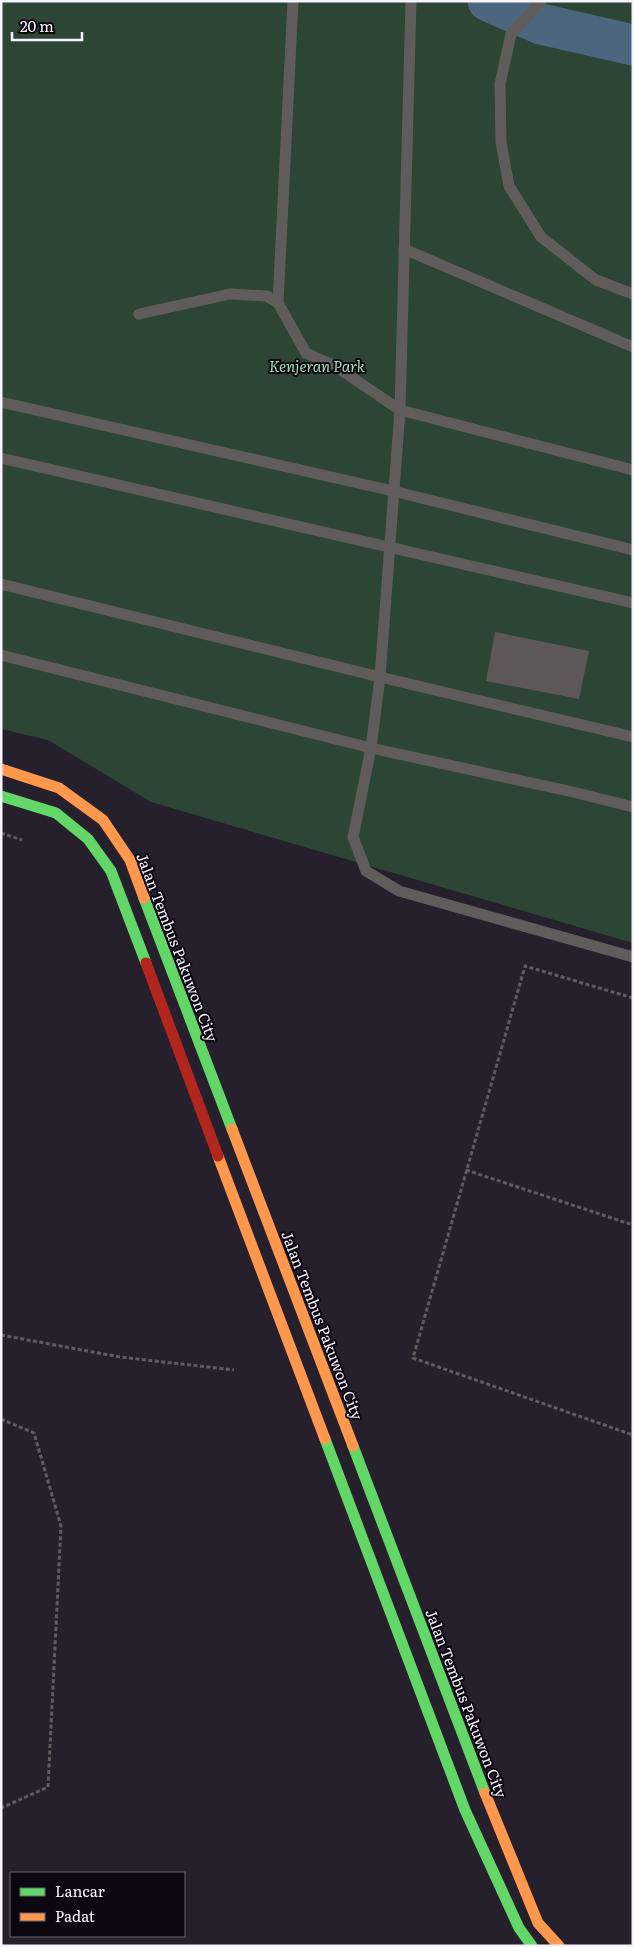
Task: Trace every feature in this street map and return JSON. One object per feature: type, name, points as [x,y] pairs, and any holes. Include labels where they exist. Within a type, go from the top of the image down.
[{"type":"street","name":"Jalan Tembus Pakuwon City","points":[[1,769],[60,788],[103,820],[130,860],[490,1805],[538,1923],[559,1946]]},
{"type":"street","points":[[1,796],[56,813],[88,839],[111,871],[465,1810],[519,1928],[532,1946]]},
{"type":"lane","points":[[278,303],[293,1]]},
{"type":"lane","points":[[411,1],[400,410],[380,677],[371,748],[353,837],[366,871],[399,891],[633,957]]},
{"type":"lane","points":[[540,2],[511,34],[500,84],[501,142],[509,186],[541,237],[596,280],[633,294]]},
{"type":"lane","points":[[404,248],[633,347]]},
{"type":"lane","points":[[139,314],[230,294],[267,296],[278,303],[306,353],[335,366],[400,410],[633,470]]},
{"type":"lane","points":[[1,402],[393,491],[633,550]]},
{"type":"lane","points":[[1,458],[633,603]]},
{"type":"lane","points":[[1,584],[380,677],[633,736]]},
{"type":"lane","points":[[1,655],[371,748],[633,807]]},
{"type":"path","points":[[1,832],[22,840]]},
{"type":"path","points":[[633,998],[525,966],[412,1358],[633,1435]]},
{"type":"path","points":[[466,1170],[633,1225]]},
{"type":"path","points":[[1,1335],[120,1357],[234,1370]]},
{"type":"path","points":[[1,1419],[34,1433],[61,1526],[48,1787],[1,1808]]},
{"type":"green space","name":"Kenjeran Park","points":[[1,1],[633,1],[633,943],[151,802],[48,740],[1,729]]},
{"type":"building","points":[[495,632],[589,651],[579,699],[486,681]]},
{"type":"waterway","points":[[488,1],[541,24],[633,45]]},
{"type":"traffic: fast","points":[[1,796],[56,813],[88,839],[111,871],[146,963]]},
{"type":"traffic: fast","points":[[144,898],[232,1129]]},
{"type":"traffic: fast","points":[[325,1439],[465,1810],[519,1928],[532,1946]]},
{"type":"traffic: fast","points":[[353,1446],[485,1793]]},
{"type":"traffic: slow","points":[[1,769],[59,788],[103,820],[130,860],[144,898]]},
{"type":"traffic: slow","points":[[232,1129],[353,1446]]},
{"type":"traffic: slow","points":[[218,1156],[325,1439]]},
{"type":"traffic: slow","points":[[485,1793],[538,1923],[559,1946]]},
{"type":"traffic: jam","points":[[146,963],[218,1156]]}]
